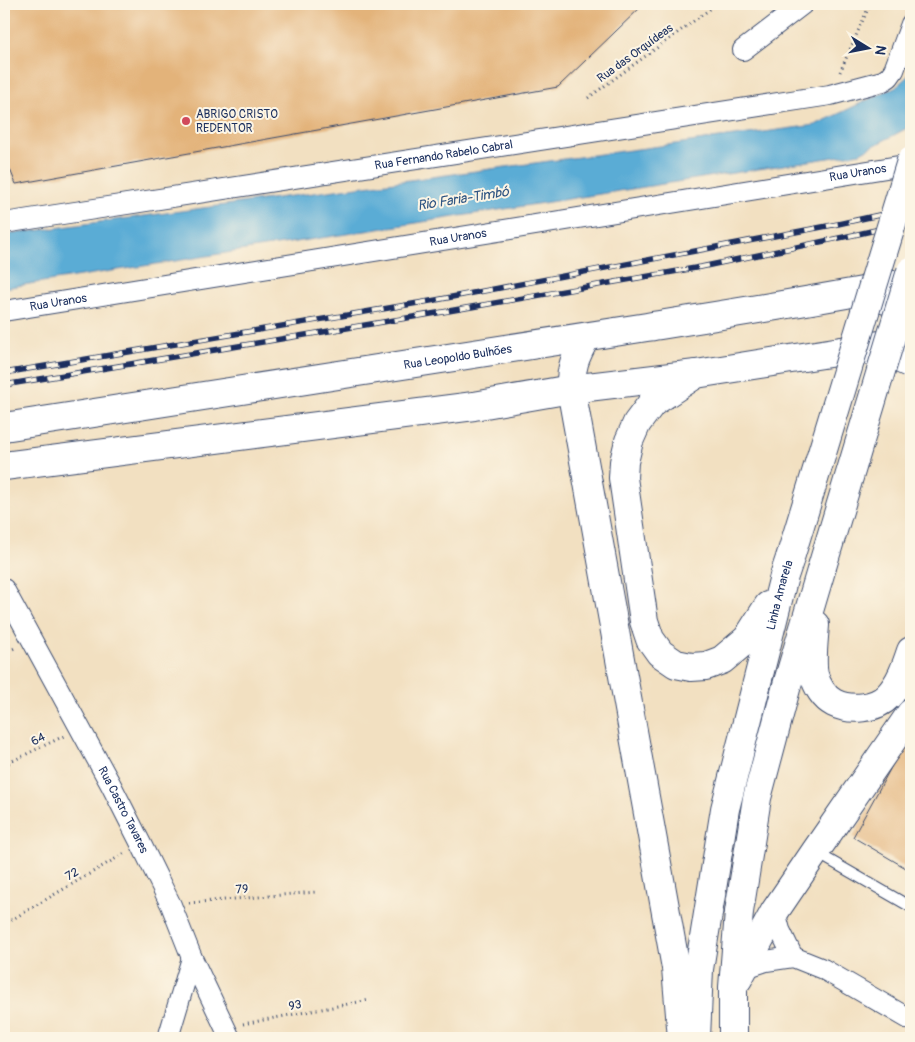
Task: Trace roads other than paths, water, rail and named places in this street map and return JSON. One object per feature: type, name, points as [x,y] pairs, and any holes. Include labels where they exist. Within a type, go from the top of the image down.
[{"type":"main road","name":"Linha Amarela","points":[[696,1038],[699,969],[725,809],[787,567],[911,162]]},
{"type":"main road","points":[[733,1038],[739,977],[739,912],[757,798],[787,685],[911,271]]},
{"type":"main road","name":"Rua Leopoldo Bulhões","points":[[4,427],[586,337],[856,293],[911,282]]},
{"type":"main road","points":[[856,293],[911,306]]},
{"type":"main road","points":[[586,337],[573,364],[570,377],[571,389],[676,968],[682,1038]]},
{"type":"main road","points":[[4,466],[474,406],[571,389],[696,374],[911,340]]},
{"type":"main road","points":[[859,348],[892,355],[911,364]]},
{"type":"main road","points":[[696,374],[652,403],[637,422],[628,441],[624,462],[623,478],[644,620],[650,639],[660,653],[676,664],[691,667],[706,666],[722,660],[747,639],[765,612],[787,567]]},
{"type":"main road","points":[[4,444],[70,424],[98,411]]},
{"type":"main road","points":[[820,576],[814,676],[822,694],[833,703],[843,706],[857,708],[873,705],[888,696],[903,675],[911,651]]},
{"type":"main road","points":[[739,977],[775,911],[911,713]]},
{"type":"street","points":[[743,50],[803,4]]},
{"type":"street","name":"Rua Fernando Rabelo Cabral","points":[[4,223],[830,95],[883,81],[889,77],[894,70],[911,24]]},
{"type":"street","name":"Rua Uranos","points":[[4,312],[911,162]]},
{"type":"street","name":"Rua Castro Tavares","points":[[4,589],[111,784],[171,905],[192,958],[228,1033]]},
{"type":"street","points":[[775,911],[780,930],[793,957]]},
{"type":"street","points":[[739,977],[766,961],[793,957],[822,969],[911,1020]]},
{"type":"street","points":[[168,1038],[192,958]]},
{"type":"lane","points":[[814,852],[911,907]]},
{"type":"water","name":"Rio Faria-Timbó","points":[[911,73],[911,126],[860,153],[4,288],[4,235],[815,125],[897,86]]},
{"type":"railway","points":[[4,373],[436,300],[838,224],[911,208]]},
{"type":"railway","points":[[4,385],[701,267],[911,222]]},
{"type":"place","name":"ABRIGO CRISTO REDENTOR","points":[[186,121]]}]
